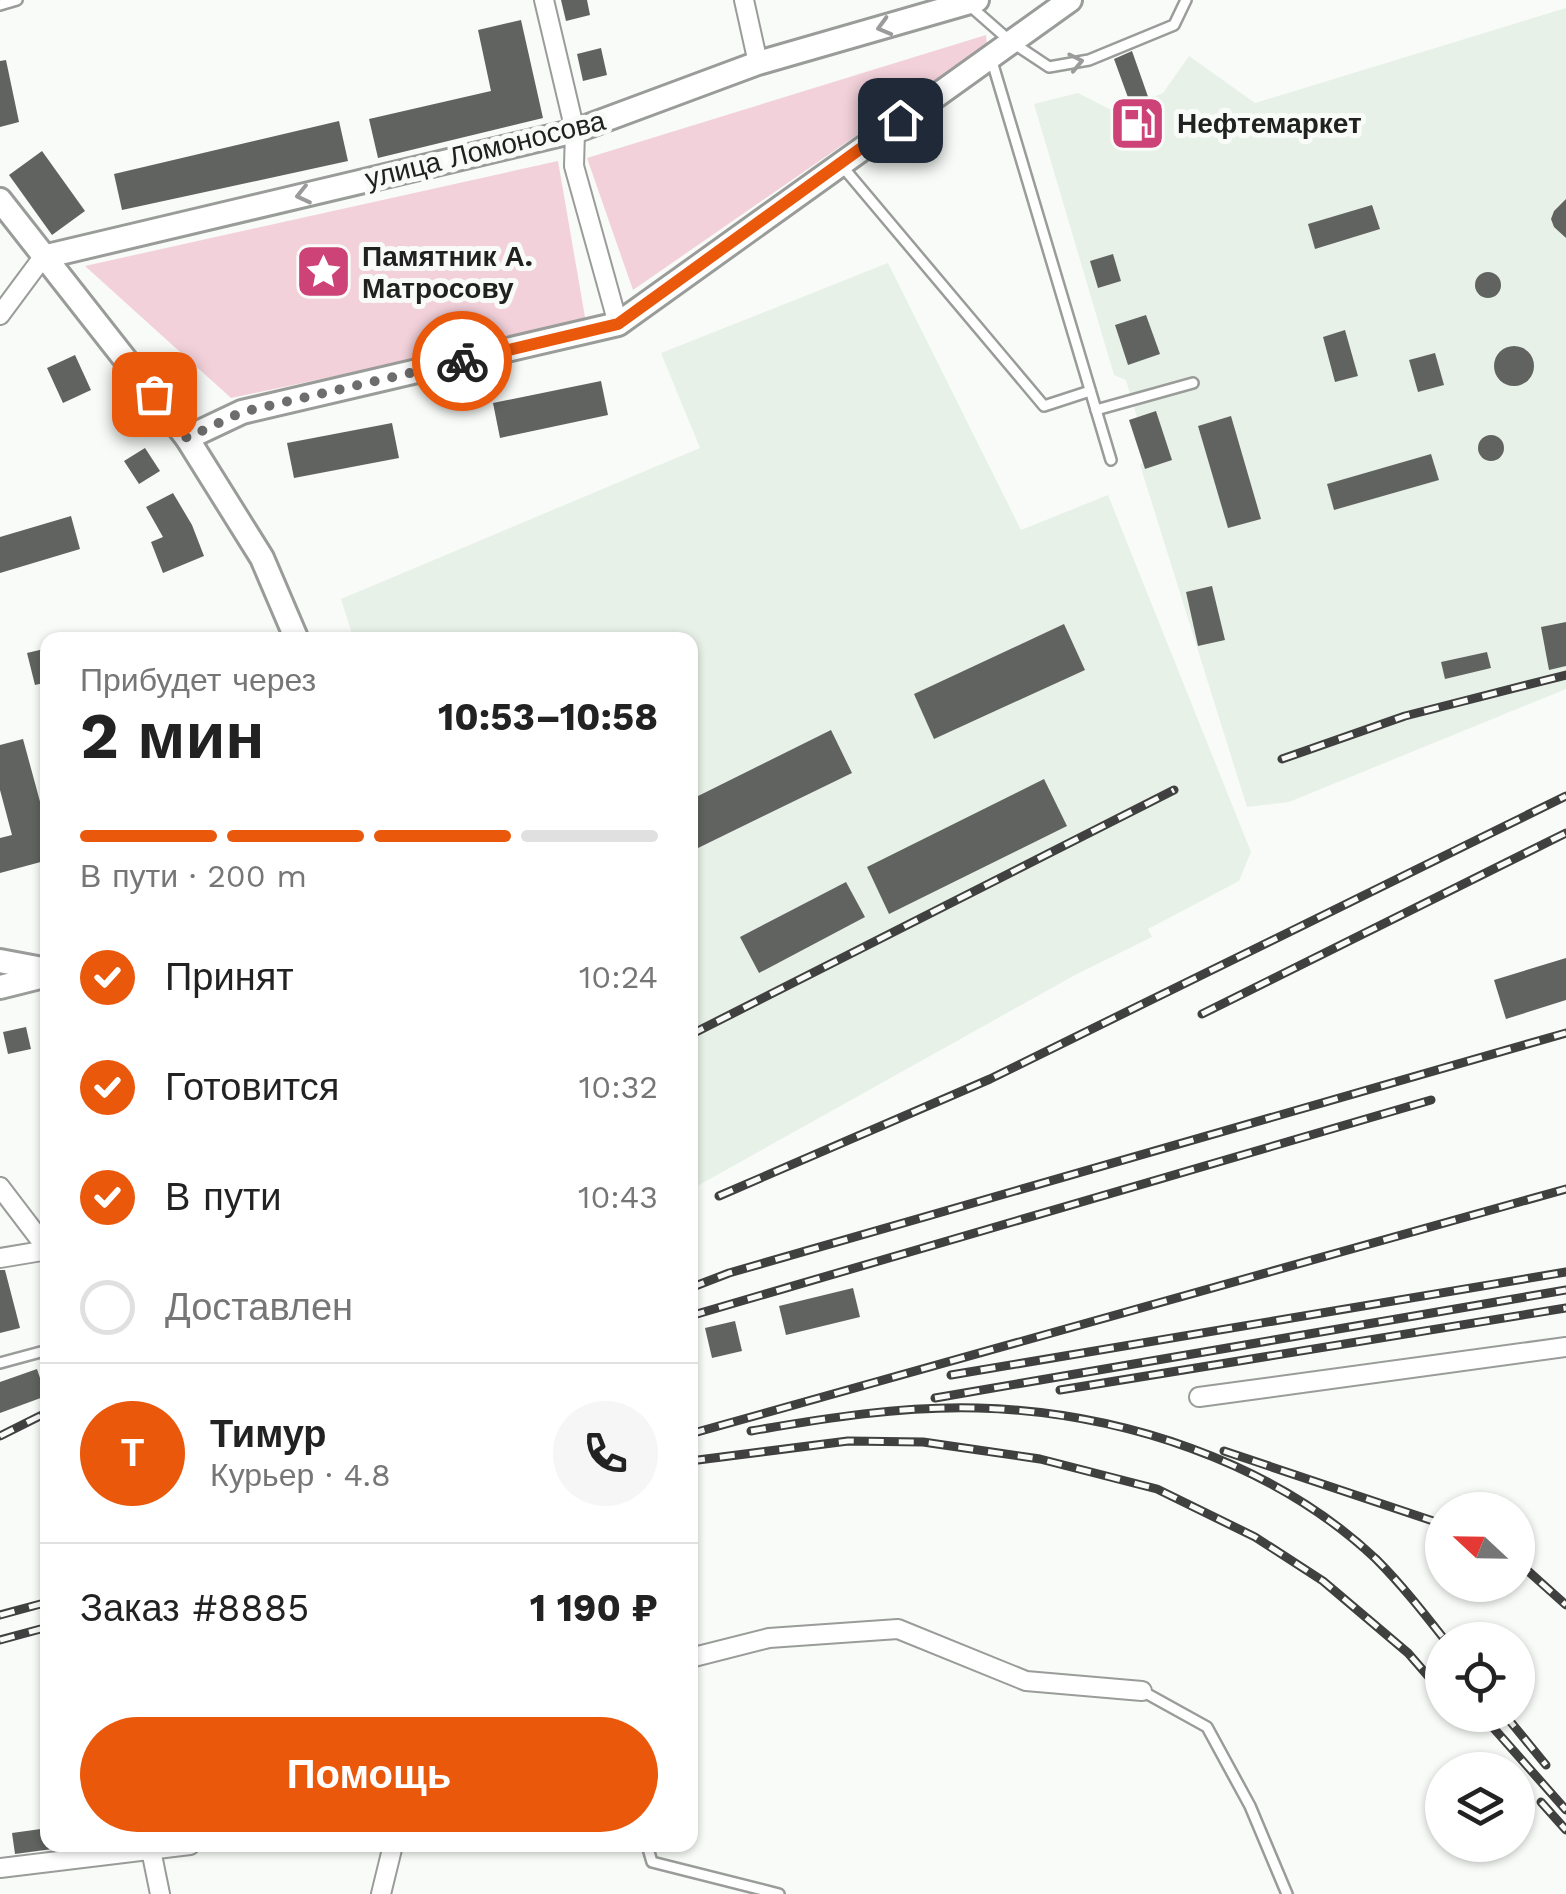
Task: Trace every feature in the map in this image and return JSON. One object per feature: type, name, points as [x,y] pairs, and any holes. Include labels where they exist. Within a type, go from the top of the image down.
[{"type":"street","points":[[544,0],[574,131],[574,166],[618,324]]},
{"type":"street","points":[[744,0],[758,63]]},
{"type":"street","points":[[187,438],[242,412],[618,324],[1070,0]]},
{"type":"street","name":"улица Ломоносова","points":[[43,257],[574,131],[758,63],[928,7],[972,2]]},
{"type":"street","points":[[0,200],[187,438],[262,558],[293,632]]},
{"type":"street","points":[[0,315],[43,257]]},
{"type":"street","points":[[0,961],[40,971]]},
{"type":"street","points":[[0,987],[40,975]]},
{"type":"street","points":[[0,1187],[40,1240]]},
{"type":"street","points":[[0,1258],[40,1251]]},
{"type":"street","points":[[1199,1397],[1566,1347]]},
{"type":"street","points":[[698,1656],[770,1638],[898,1629],[1026,1680],[1142,1691]]},
{"type":"street","points":[[0,1868],[134,1852]]},
{"type":"street","points":[[151,1852],[160,1894]]},
{"type":"street","points":[[382,1894],[391,1852]]},
{"type":"lane","points":[[0,4],[16,0]]},
{"type":"lane","points":[[972,2],[1010,42],[1049,67],[1089,60],[1174,25],[1186,0]]},
{"type":"lane","points":[[990,55],[1111,460]]},
{"type":"lane","points":[[840,164],[1044,406],[1090,391]]},
{"type":"lane","points":[[1096,410],[1193,383]]},
{"type":"lane","points":[[0,1363],[40,1352]]},
{"type":"lane","points":[[1142,1691],[1207,1727],[1250,1806],[1287,1894]]},
{"type":"lane","points":[[649,1852],[652,1862],[779,1894]]},
{"type":"shaded area","points":[[1566,8],[1566,689],[1289,802],[1247,807],[1140,465],[1149,458],[1126,380],[1114,375],[1034,104],[1078,93],[1115,112],[1163,93],[1189,56],[1255,103]]},
{"type":"shaded area","points":[[986,35],[987,45],[633,290],[587,158]]},
{"type":"shaded area","points":[[558,161],[586,323],[231,398],[85,266]]},
{"type":"shaded area","points":[[888,263],[1021,530],[1108,495],[1251,852],[1239,881],[1148,929],[1152,937],[1075,975],[698,1186],[698,632],[351,632],[341,599],[700,448],[661,353]]},
{"type":"building","points":[[561,0],[587,0],[590,15],[566,21]]},
{"type":"building","points":[[521,20],[543,118],[378,158],[369,119],[491,91],[478,30]]},
{"type":"building","points":[[601,48],[607,75],[583,81],[577,54]]},
{"type":"building","points":[[1132,51],[1152,108],[1158,106],[1164,125],[1118,140],[1112,121],[1134,114],[1114,59]]},
{"type":"building","points":[[6,60],[19,122],[0,127],[0,61]]},
{"type":"building","points":[[339,121],[348,161],[122,210],[114,174]]},
{"type":"building","points":[[42,151],[85,211],[52,235],[9,175]]},
{"type":"building","points":[[1566,199],[1566,238],[1551,219]]},
{"type":"building","points":[[1372,205],[1380,229],[1315,249],[1308,224]]},
{"type":"building","points":[[1113,254],[1121,281],[1098,288],[1090,261]]},
{"type":"building","points":[[1488,272],[1497,276],[1501,285],[1497,294],[1488,298],[1479,294],[1475,285],[1479,276]]},
{"type":"building","points":[[1146,315],[1160,354],[1128,365],[1115,325]]},
{"type":"building","points":[[1345,330],[1358,376],[1335,382],[1323,337]]},
{"type":"building","points":[[1514,346],[1528,352],[1534,366],[1528,380],[1514,386],[1500,380],[1494,366],[1500,352]]},
{"type":"building","points":[[1435,353],[1444,385],[1418,392],[1409,360]]},
{"type":"building","points":[[75,355],[91,390],[63,403],[47,368]]},
{"type":"building","points":[[601,381],[608,415],[500,438],[493,403]]},
{"type":"building","points":[[1156,411],[1172,460],[1145,469],[1129,420]]},
{"type":"building","points":[[1231,416],[1261,519],[1228,528],[1198,426]]},
{"type":"building","points":[[392,423],[399,458],[294,478],[287,443]]},
{"type":"building","points":[[1491,435],[1500,439],[1504,448],[1500,457],[1491,461],[1482,457],[1478,448],[1482,439]]},
{"type":"building","points":[[145,448],[160,471],[139,484],[124,461]]},
{"type":"building","points":[[1431,454],[1439,480],[1334,510],[1327,484]]},
{"type":"building","points":[[173,493],[204,556],[163,573],[151,542],[163,537],[146,507]]},
{"type":"building","points":[[71,516],[80,549],[0,573],[0,537]]},
{"type":"building","points":[[1212,586],[1225,640],[1198,646],[1186,592]]},
{"type":"building","points":[[1566,622],[1566,666],[1549,670],[1541,627]]},
{"type":"building","points":[[1064,624],[1085,670],[934,739],[914,694]]},
{"type":"building","points":[[40,650],[40,684],[35,685],[27,653]]},
{"type":"building","points":[[1487,652],[1491,668],[1445,679],[1441,662]]},
{"type":"building","points":[[831,730],[852,773],[698,848],[698,796]]},
{"type":"building","points":[[23,739],[40,802],[40,862],[0,873],[0,838],[12,835],[0,790],[0,745]]},
{"type":"building","points":[[1044,779],[1067,826],[889,914],[867,867]]},
{"type":"building","points":[[846,882],[865,917],[759,973],[740,937]]},
{"type":"building","points":[[1566,958],[1566,1000],[1506,1019],[1494,980]]},
{"type":"building","points":[[26,1027],[31,1049],[8,1054],[3,1032]]},
{"type":"building","points":[[0,1270],[5,1270],[20,1328],[0,1333]]},
{"type":"building","points":[[853,1288],[860,1317],[786,1335],[779,1306]]},
{"type":"building","points":[[735,1321],[742,1351],[712,1358],[705,1328]]},
{"type":"building","points":[[37,1369],[40,1398],[0,1413],[0,1382]]},
{"type":"building","points":[[40,1829],[40,1851],[15,1854],[12,1833]]},
{"type":"railway","points":[[1282,759],[1405,716],[1566,675]]},
{"type":"railway","points":[[698,1031],[1174,790]]},
{"type":"railway","points":[[719,1196],[990,1079],[1566,796]]},
{"type":"railway","points":[[1202,1014],[1566,833]]},
{"type":"railway","points":[[698,1285],[1566,1033]]},
{"type":"railway","points":[[698,1314],[1431,1100]]},
{"type":"railway","points":[[698,1432],[1566,1189]]},
{"type":"railway","points":[[951,1375],[1566,1272]]},
{"type":"railway","points":[[935,1398],[1566,1290]]},
{"type":"railway","points":[[1060,1390],[1566,1308]]},
{"type":"railway","points":[[751,1431],[864,1414],[978,1408],[1085,1420],[1138,1432],[1242,1469],[1290,1495],[1376,1559],[1431,1622]]},
{"type":"railway","points":[[0,1436],[40,1416]]},
{"type":"railway","points":[[698,1460],[848,1441],[923,1442],[1040,1459],[1157,1489],[1255,1537],[1323,1581],[1408,1653],[1425,1672]]},
{"type":"railway","points":[[1224,1451],[1425,1518]]},
{"type":"railway","points":[[1535,1577],[1566,1605]]},
{"type":"railway","points":[[0,1615],[40,1604]]},
{"type":"railway","points":[[0,1640],[40,1629]]},
{"type":"railway","points":[[1497,1732],[1566,1810]]},
{"type":"railway","points":[[1519,1732],[1546,1765]]},
{"type":"railway","points":[[1541,1802],[1566,1830]]},
{"type":"way so far","points":[[154,394],[187,438],[242,412],[462,361]]},
{"type":"place","name":"Нефтемаркет","points":[[1138,123]]},
{"type":"place","name":"Памятник А. Матросову","points":[[323,272]]},
{"type":"route","points":[[462,361],[618,324],[900,120]]}]
